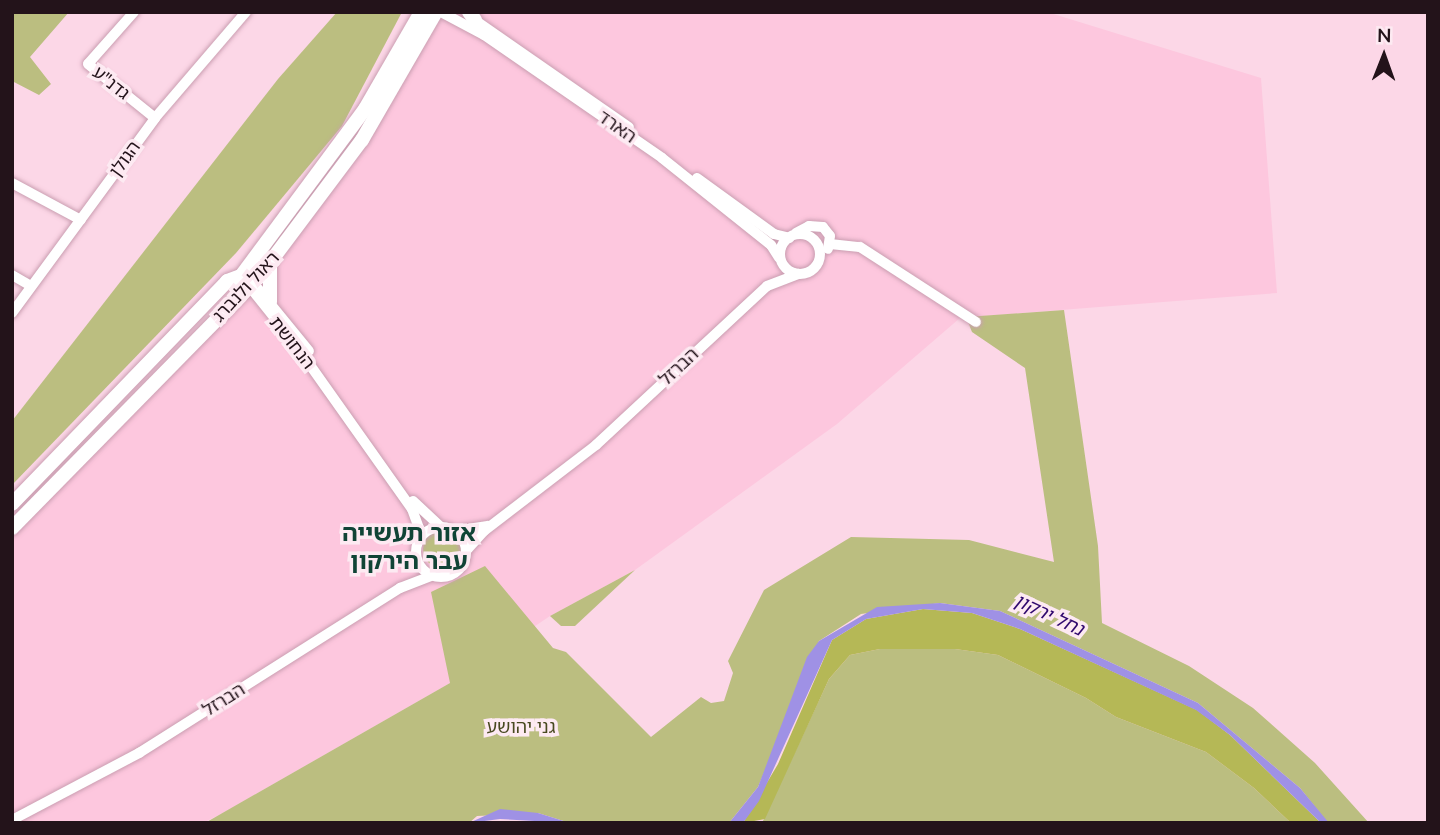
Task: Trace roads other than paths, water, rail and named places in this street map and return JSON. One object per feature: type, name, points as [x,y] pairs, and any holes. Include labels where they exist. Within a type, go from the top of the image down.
[{"type":"street","name":"גדנ\"ע","points":[[134,12],[88,64],[155,118]]},
{"type":"street","name":"הגולן","points":[[12,313],[155,118],[246,12]]},
{"type":"street","name":"ראול ולנברג","points":[[246,281],[365,109],[421,12]]},
{"type":"street","name":"ראול ולנברג","points":[[12,528],[246,281],[271,261],[362,140],[438,12]]},
{"type":"street","name":"הארד","points":[[438,12],[484,35],[662,158],[771,245],[780,259]]},
{"type":"street","name":"הארד","points":[[469,15],[774,234],[791,237]]},
{"type":"street","points":[[12,183],[81,219]]},
{"type":"street","points":[[817,225],[827,231],[830,244],[817,264],[799,274],[788,271],[780,259],[791,237],[817,225]]},
{"type":"street","points":[[791,237],[803,233],[817,240],[821,249],[817,264]]},
{"type":"street","points":[[830,244],[854,244],[866,250],[960,316],[976,322]]},
{"type":"street","name":"הברזל","points":[[466,551],[492,525],[596,445],[767,286],[780,259]]},
{"type":"street","points":[[270,302],[271,261]]},
{"type":"street","name":"הברזל","points":[[767,286],[799,274]]},
{"type":"street","points":[[12,275],[31,286]]},
{"type":"street","name":"ראול ולנברג","points":[[13,501],[227,281],[246,281]]},
{"type":"street","name":"הנחושת","points":[[246,281],[270,302],[421,511],[441,527]]},
{"type":"street","name":"הנחושת","points":[[246,281],[293,341],[412,509],[419,528],[417,542]]},
{"type":"street","points":[[12,540],[34,520],[13,501]]},
{"type":"street","name":"הברזל","points":[[455,531],[492,525]]},
{"type":"street","points":[[441,527],[455,531],[466,551],[464,564],[454,574],[431,576],[417,562],[417,542],[425,532],[441,527]]},
{"type":"street","name":"הברזל","points":[[12,820],[139,753],[400,588],[431,576]]},
{"type":"district","name":"אזור תעשייה עבר הירקון","points":[[409,547]]},
{"type":"water label","name":"נחל ירקון","points":[[1049,615]]},
{"type":"park label","name":"גני יהושע","points":[[521,727]]}]
